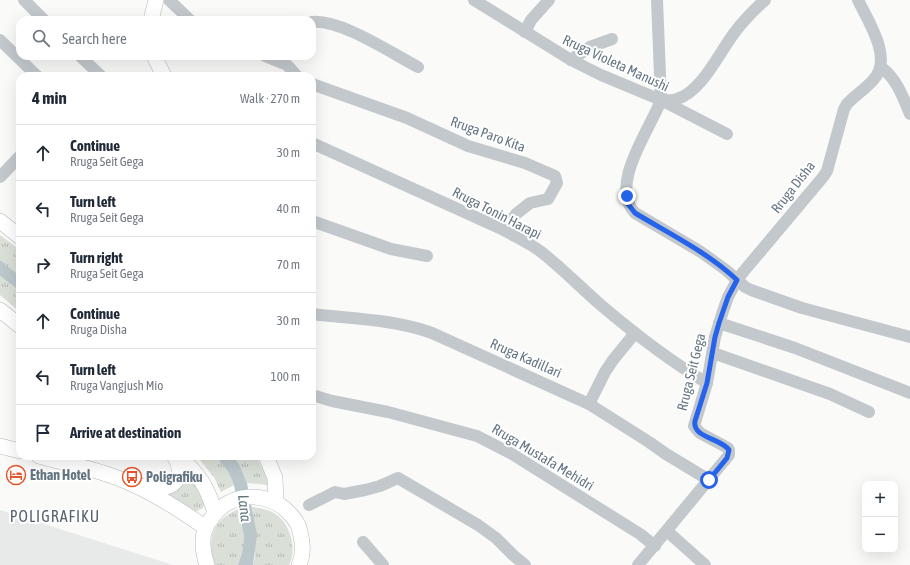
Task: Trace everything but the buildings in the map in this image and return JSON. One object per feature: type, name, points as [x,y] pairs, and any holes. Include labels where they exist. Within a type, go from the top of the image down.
[{"type":"main road","points":[[152,16],[156,0]]},
{"type":"main road","points":[[156,60],[162,72]]},
{"type":"main road","points":[[0,221],[16,234]]},
{"type":"main road","points":[[0,310],[16,323]]},
{"type":"main road","points":[[0,446],[16,450]]},
{"type":"main road","points":[[54,460],[106,474],[133,485],[206,528]]},
{"type":"main road","points":[[133,485],[166,488],[171,485],[179,475],[179,467],[176,460]]},
{"type":"main road","points":[[183,460],[200,478],[220,509]]},
{"type":"main road","points":[[268,460],[275,478],[276,502]]},
{"type":"main road","points":[[207,565],[202,546],[206,528],[220,509],[239,498],[246,497],[261,497],[276,502],[286,509],[294,518],[300,529],[302,545],[301,564]]},
{"type":"street","points":[[24,0],[40,16]]},
{"type":"street","points":[[169,0],[186,16]]},
{"type":"street","name":"Rruga Violeta Manushi","points":[[474,0],[571,60],[601,75],[660,100],[727,134]]},
{"type":"street","points":[[525,32],[531,20],[549,0]]},
{"type":"street","points":[[657,0],[660,100],[656,112],[633,157],[627,183],[628,204],[635,213],[706,256],[751,290],[802,308],[910,338]]},
{"type":"street","points":[[660,100],[677,100],[695,88],[706,76],[734,33],[765,0]]},
{"type":"street","points":[[858,0],[878,44],[881,54],[881,67],[895,81],[910,114]]},
{"type":"street","points":[[316,21],[332,23],[350,30],[418,67]]},
{"type":"street","points":[[571,60],[590,47],[612,39]]},
{"type":"street","points":[[0,40],[16,56]]},
{"type":"street","points":[[21,60],[33,72]]},
{"type":"street","points":[[84,60],[97,72]]},
{"type":"street","points":[[289,60],[295,72]]},
{"type":"street","name":"Rruga Disha","points":[[719,323],[728,297],[737,280],[827,171],[846,104],[875,79],[881,67]]},
{"type":"street","name":"Rruga Paro Kita","points":[[316,85],[407,118],[468,146],[525,163],[555,176],[557,183],[548,199],[530,203],[516,214],[504,230]]},
{"type":"street","name":"Rruga Tonin Harapi","points":[[316,145],[504,230],[541,252],[635,333],[707,383]]},
{"type":"street","points":[[0,177],[16,160]]},
{"type":"street","points":[[316,222],[391,249],[427,256]]},
{"type":"street","name":"Rruga Kadillari","points":[[316,314],[354,317],[419,328],[432,332],[589,404],[709,480]]},
{"type":"street","points":[[719,323],[795,348],[910,393]]},
{"type":"street","name":"Rruga Seit Gega","points":[[638,565],[727,458],[729,453],[729,450],[725,446],[700,433],[695,428],[695,421],[707,383],[719,323]]},
{"type":"street","points":[[589,404],[613,360],[635,333]]},
{"type":"street","points":[[713,353],[830,394],[869,412]]},
{"type":"street","name":"Rruga Mustafa Mehidri","points":[[316,396],[332,401],[388,412],[477,436],[512,454],[634,530],[655,546]]},
{"type":"street","points":[[309,505],[335,492],[344,494],[365,490],[380,486],[398,478],[478,525],[496,538],[513,556],[525,565]]},
{"type":"street","points":[[667,531],[705,565]]},
{"type":"street","points":[[364,542],[383,565]]},
{"type":"shaded area","points":[[0,510],[173,565],[0,565]]},
{"type":"green space","points":[[0,235],[16,247],[16,273],[0,260]]},
{"type":"green space","points":[[0,276],[16,288],[16,309],[0,295]]},
{"type":"green space","points":[[200,460],[219,460],[229,473],[234,485],[221,492],[215,479]]},
{"type":"green space","points":[[236,460],[258,460],[269,485],[247,483]]},
{"type":"green space","points":[[184,469],[205,501],[203,508],[195,512],[158,492]]},
{"type":"green space","points":[[252,507],[272,512],[283,520],[289,532],[292,546],[289,565],[253,565],[255,557]]},
{"type":"green space","points":[[238,509],[244,537],[242,553],[238,565],[213,565],[211,546],[214,531],[222,519]]},
{"type":"water","points":[[0,260],[16,273],[16,288],[0,276]]},
{"type":"water","name":"Lana","points":[[219,460],[236,460],[247,483],[257,535],[253,565],[238,565],[242,553],[244,537],[234,485],[229,473]]},
{"type":"place","name":"Ethan Hotel","points":[[16,475]]},
{"type":"place","name":"Poligrafiku","points":[[132,477]]},
{"type":"district","name":"POLIGRAFIKU","points":[[55,516]]},
{"type":"route","points":[[627,196],[628,204],[635,213],[701,252],[716,262],[737,280],[722,311],[715,337],[707,383],[694,426],[697,431],[723,444],[729,450],[729,455],[727,458],[709,480]]}]
